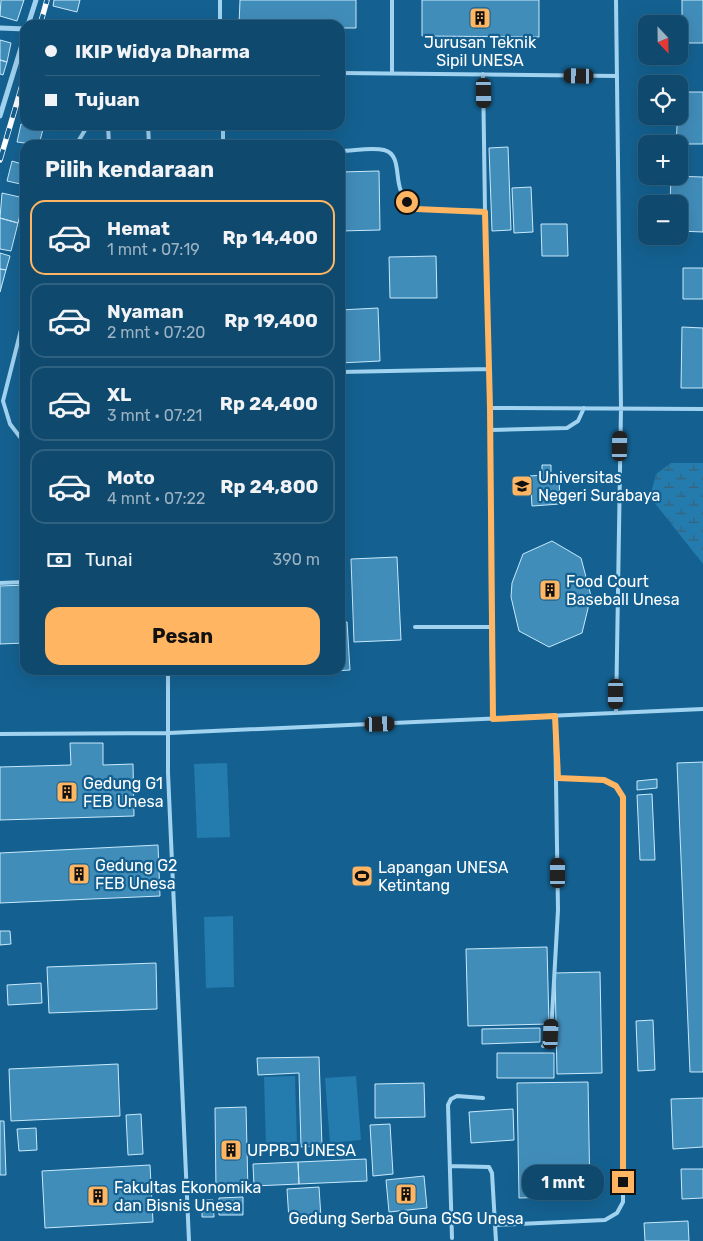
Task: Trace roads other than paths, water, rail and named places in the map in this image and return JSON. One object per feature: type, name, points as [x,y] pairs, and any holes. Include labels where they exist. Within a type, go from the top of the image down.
[{"type":"street","points":[[30,20],[36,0]]},
{"type":"street","points":[[0,28],[20,29]]},
{"type":"street","points":[[0,116],[20,51]]},
{"type":"lane","points":[[220,0],[220,20]]},
{"type":"lane","points":[[392,0],[392,72]]},
{"type":"lane","points":[[616,0],[621,408],[616,714]]},
{"type":"lane","points":[[345,73],[617,76]]},
{"type":"lane","points":[[483,74],[490,408],[493,719]]},
{"type":"lane","points":[[345,151],[382,150],[390,152],[395,157],[400,190],[407,202],[416,209],[485,212]]},
{"type":"lane","points":[[20,334],[3,401],[10,424],[20,437]]},
{"type":"lane","points":[[345,372],[488,369]]},
{"type":"lane","points":[[490,408],[703,409]]},
{"type":"lane","points":[[490,430],[567,428],[578,421],[584,408]]},
{"type":"lane","points":[[0,583],[20,582]]},
{"type":"lane","points":[[415,628],[491,627]]},
{"type":"lane","points":[[168,675],[168,773],[189,1241]]},
{"type":"lane","points":[[0,734],[169,733],[703,709]]},
{"type":"lane","points":[[543,1046],[549,1041],[551,1034],[558,910],[558,778],[555,716]]},
{"type":"lane","points":[[496,1225],[605,1220],[617,1212],[623,1202],[623,797],[616,786],[604,780],[558,778]]},
{"type":"lane","points":[[452,1238],[448,1105],[451,1099],[457,1096],[483,1098]]},
{"type":"lane","points":[[450,1166],[489,1167],[492,1173],[496,1241]]},
{"type":"railway","points":[[41,20],[47,0]]},
{"type":"railway","points":[[0,160],[20,92]]},
{"type":"place","name":"Jurusan Teknik Sipil UNESA","points":[[480,18]]},
{"type":"place","name":"Universitas Negeri Surabaya","points":[[522,486]]},
{"type":"place","name":"Food Court Baseball Unesa","points":[[550,590]]},
{"type":"place","name":"Gedung G1 FEB Unesa","points":[[67,792]]},
{"type":"place","name":"Gedung G2 FEB Unesa","points":[[79,874]]},
{"type":"place","name":"Lapangan UNESA Ketintang","points":[[362,876]]},
{"type":"place","name":"UPPBJ UNESA","points":[[231,1150]]},
{"type":"place","name":"Gedung Serba Guna GSG Unesa","points":[[406,1194]]},
{"type":"place","name":"Fakultas Ekonomika dan Bisnis Unesa","points":[[98,1196]]}]
